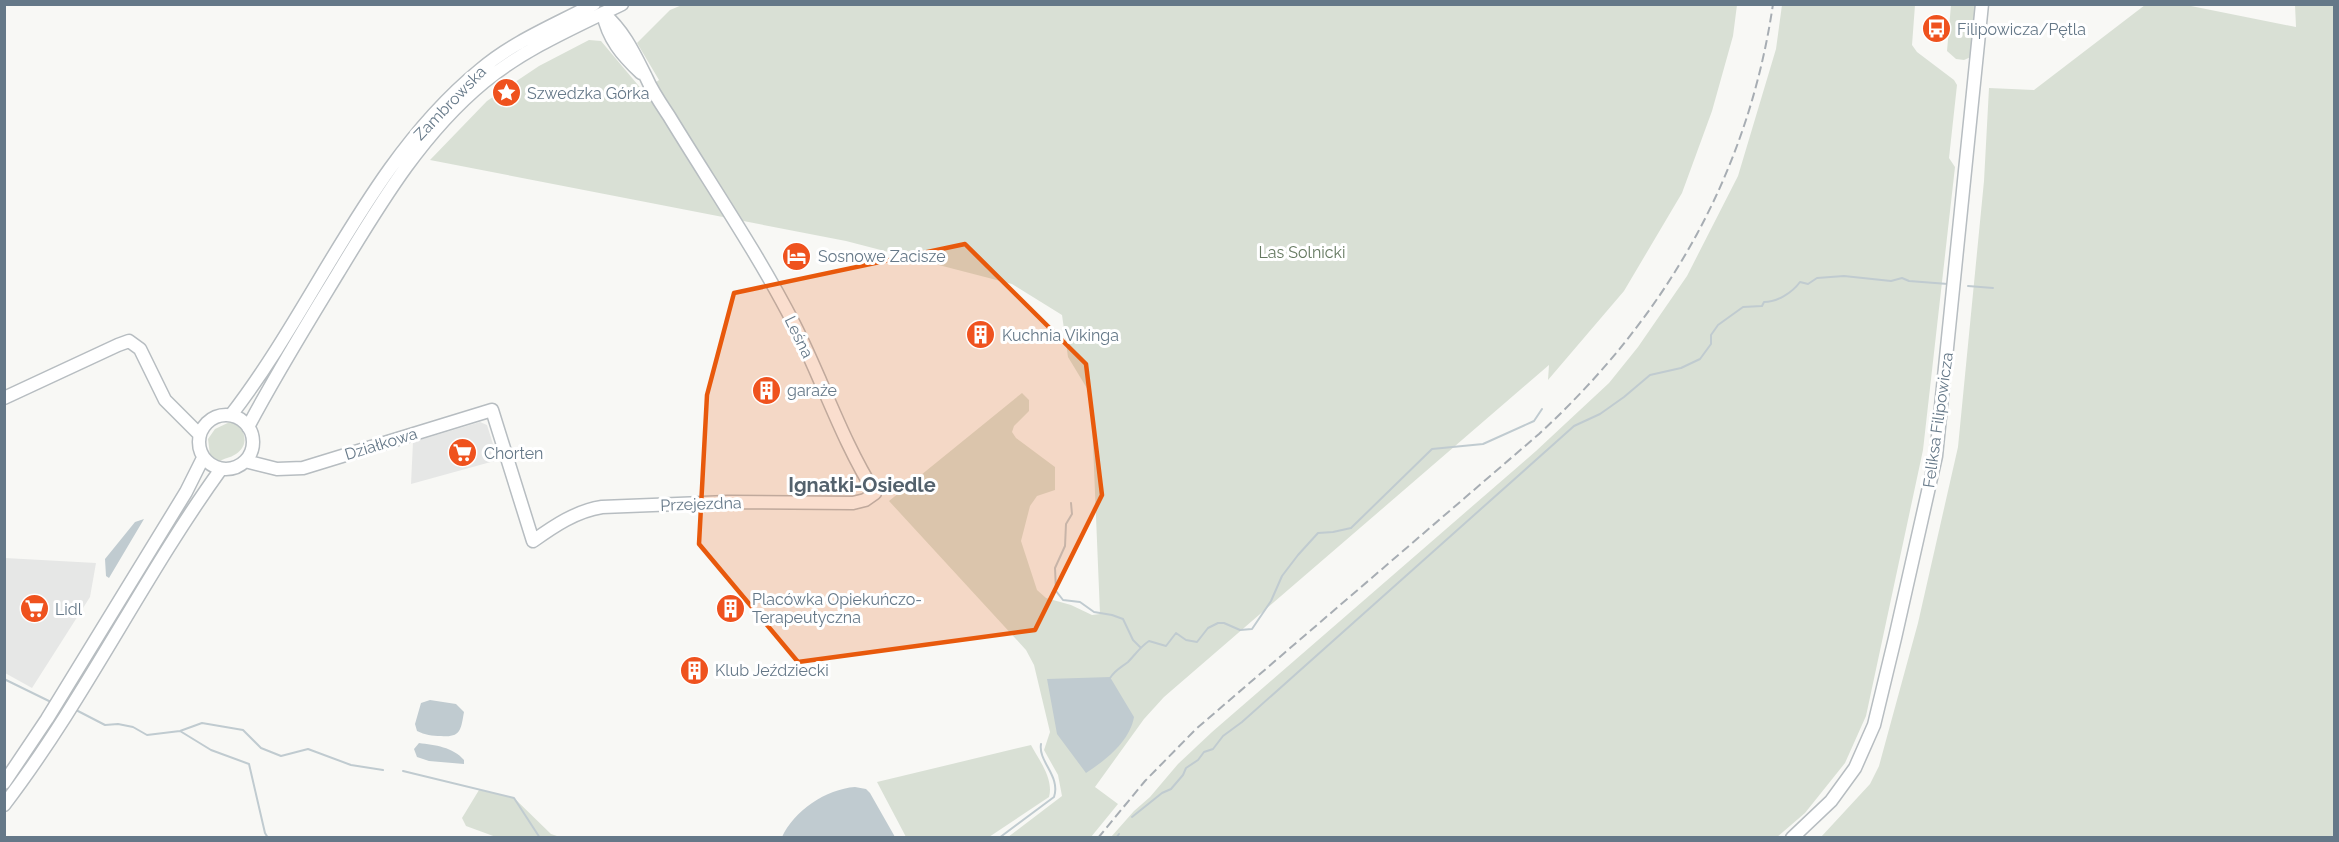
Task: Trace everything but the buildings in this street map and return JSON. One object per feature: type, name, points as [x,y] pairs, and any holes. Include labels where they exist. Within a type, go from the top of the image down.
[{"type":"street","name":"Zambrowska","points":[[409,154],[449,114],[500,70],[599,8],[622,4]]},
{"type":"street","name":"Feliksa Filipowicza","points":[[1792,837],[1835,796],[1855,768],[1874,724],[1890,658],[1936,456],[1982,4]]},
{"type":"street","name":"Leśna","points":[[599,8],[620,29],[696,162],[749,243],[793,323],[859,464],[875,493]]},
{"type":"street","points":[[231,415],[260,374],[355,222],[409,154]]},
{"type":"street","points":[[249,427],[273,378],[409,154]]},
{"type":"street","points":[[4,398],[129,341],[138,345],[165,400],[199,434]]},
{"type":"street","points":[[176,410],[207,422]]},
{"type":"street","name":"Działkowa","points":[[245,461],[289,470],[303,468],[492,410],[532,541]]},
{"type":"street","points":[[231,415],[244,421],[249,427],[253,438],[252,450],[245,461],[234,468],[221,469],[214,467],[203,458],[198,442],[199,434],[207,422],[214,417],[231,415]]},
{"type":"street","points":[[252,450],[269,466]]},
{"type":"street","points":[[4,783],[47,719],[186,492],[203,458]]},
{"type":"street","points":[[4,805],[39,757],[183,525],[221,469]]},
{"type":"street","name":"Przejezdna","points":[[532,541],[568,518],[602,507],[728,502],[853,503],[865,500],[875,493]]},
{"type":"highlighted area","points":[[965,244],[1086,364],[1102,495],[1035,630],[798,662],[699,544],[707,395],[734,293]]},
{"type":"shaded area","points":[[480,422],[487,425],[498,460],[411,484],[413,442]]},
{"type":"shaded area","points":[[144,519],[109,578],[106,576],[105,559],[135,522]]},
{"type":"shaded area","points":[[5,558],[96,563],[90,597],[32,688],[5,673]]},
{"type":"shaded area","points":[[1110,677],[1134,717],[1132,726],[1109,756],[1086,773],[1057,734],[1047,679]]},
{"type":"shaded area","points":[[430,700],[456,704],[464,712],[461,728],[456,734],[435,736],[417,731],[415,724],[421,703]]},
{"type":"shaded area","points":[[419,743],[449,749],[464,760],[464,764],[429,761],[417,757],[414,749]]},
{"type":"shaded area","points":[[855,787],[866,789],[870,793],[895,837],[782,837],[794,818],[812,803],[833,792]]},
{"type":"green space","name":"Las Solnicki","points":[[682,5],[1737,5],[1733,36],[1712,111],[1682,193],[1624,291],[1548,380],[1549,365],[1164,697],[1144,719],[1095,787],[1118,804],[1091,837],[1008,837],[1062,796],[1058,775],[1044,750],[1050,732],[1034,665],[1026,650],[889,501],[1022,393],[1029,400],[1029,411],[1014,426],[1012,432],[1016,438],[1055,467],[1055,490],[1037,496],[1030,506],[1021,541],[1037,590],[1046,598],[1071,605],[1092,615],[1100,614],[1091,395],[1068,357],[1062,315],[1012,284],[846,241],[430,160],[487,101],[539,66],[589,40],[601,41],[643,91],[659,80],[637,43],[670,10]]},
{"type":"green space","points":[[1782,5],[1915,5],[1912,45],[1917,52],[1954,80],[1957,85],[1949,158],[1955,167],[1923,450],[1866,716],[1845,763],[1805,813],[1777,837],[1111,837],[1178,764],[1212,732],[1536,451],[1609,383],[1638,347],[1687,276],[1738,176],[1776,49]]},
{"type":"green space","points":[[1951,5],[1979,5],[1973,56],[1964,60],[1956,59],[1947,51]]},
{"type":"green space","points":[[2145,5],[2186,5],[2296,27],[2295,5],[2334,5],[2334,837],[1821,837],[1870,784],[1879,766],[1918,623],[1958,447],[1984,181],[1989,88],[2034,90]]},
{"type":"green space","points":[[234,420],[243,432],[243,446],[236,454],[218,462],[210,455],[208,439],[215,429]]},
{"type":"green space","points":[[1031,745],[1048,777],[1049,797],[989,837],[906,837],[877,782]]},
{"type":"green space","points":[[479,790],[514,798],[551,834],[560,837],[496,837],[466,826],[462,818]]},
{"type":"waterway","points":[[1132,817],[1162,793],[1171,789],[1186,768],[1198,760],[1204,752],[1213,749],[1223,736],[1242,722],[1574,426],[1600,414],[1650,375],[1681,368],[1700,359],[1711,344],[1711,335],[1718,325],[1743,307],[1762,306],[1764,302],[1784,296],[1800,282],[1808,284],[1817,278],[1844,276],[1891,281],[1902,278],[1909,281],[1948,284]]},
{"type":"waterway","points":[[1968,286],[1993,288]]},
{"type":"waterway","points":[[1110,678],[1149,641],[1166,646],[1176,633],[1186,640],[1197,642],[1208,628],[1218,623],[1224,623],[1240,630],[1252,629],[1271,601],[1282,576],[1318,533],[1351,528],[1432,449],[1483,444],[1534,421],[1542,409]]},
{"type":"waterway","points":[[1071,503],[1072,514],[1066,524],[1065,546],[1055,568],[1056,591],[1063,600],[1080,602],[1094,612],[1123,619],[1133,640],[1140,647]]},
{"type":"waterway","points":[[4,679],[53,703]]},
{"type":"waterway","points":[[76,710],[105,725],[118,724],[133,727],[147,735],[180,731],[202,723],[243,730],[261,748],[281,756],[308,749],[351,765],[383,770]]},
{"type":"waterway","points":[[180,731],[211,750],[249,764],[268,838]]},
{"type":"waterway","points":[[999,838],[1054,797],[1054,782],[1043,757],[1041,744]]},
{"type":"waterway","points":[[403,771],[514,798],[540,838]]},
{"type":"waterway","points":[[1116,838],[1119,834]]},
{"type":"railway","points":[[1098,838],[1145,781],[1196,729],[1539,434],[1584,389],[1625,342],[1662,292],[1694,240],[1721,185],[1744,127],[1761,67],[1773,4]]},
{"type":"place","name":"Filipowicza/Pętla","points":[[1936,29]]},
{"type":"place","name":"Szwedzka Górka","points":[[506,93]]},
{"type":"place","name":"Sosnowe Zacisze","points":[[797,256]]},
{"type":"place","name":"Kuchnia Vikinga","points":[[981,335]]},
{"type":"place","name":"garaże","points":[[766,390]]},
{"type":"place","name":"Chorten","points":[[463,453]]},
{"type":"place","name":"Placówka Opiekuńczo- Terapeutyczna","points":[[731,608]]},
{"type":"place","name":"Lidl","points":[[34,609]]},
{"type":"place","name":"Klub Jeździecki","points":[[694,670]]},
{"type":"district","name":"Ignatki-Osiedle","points":[[862,485]]}]
